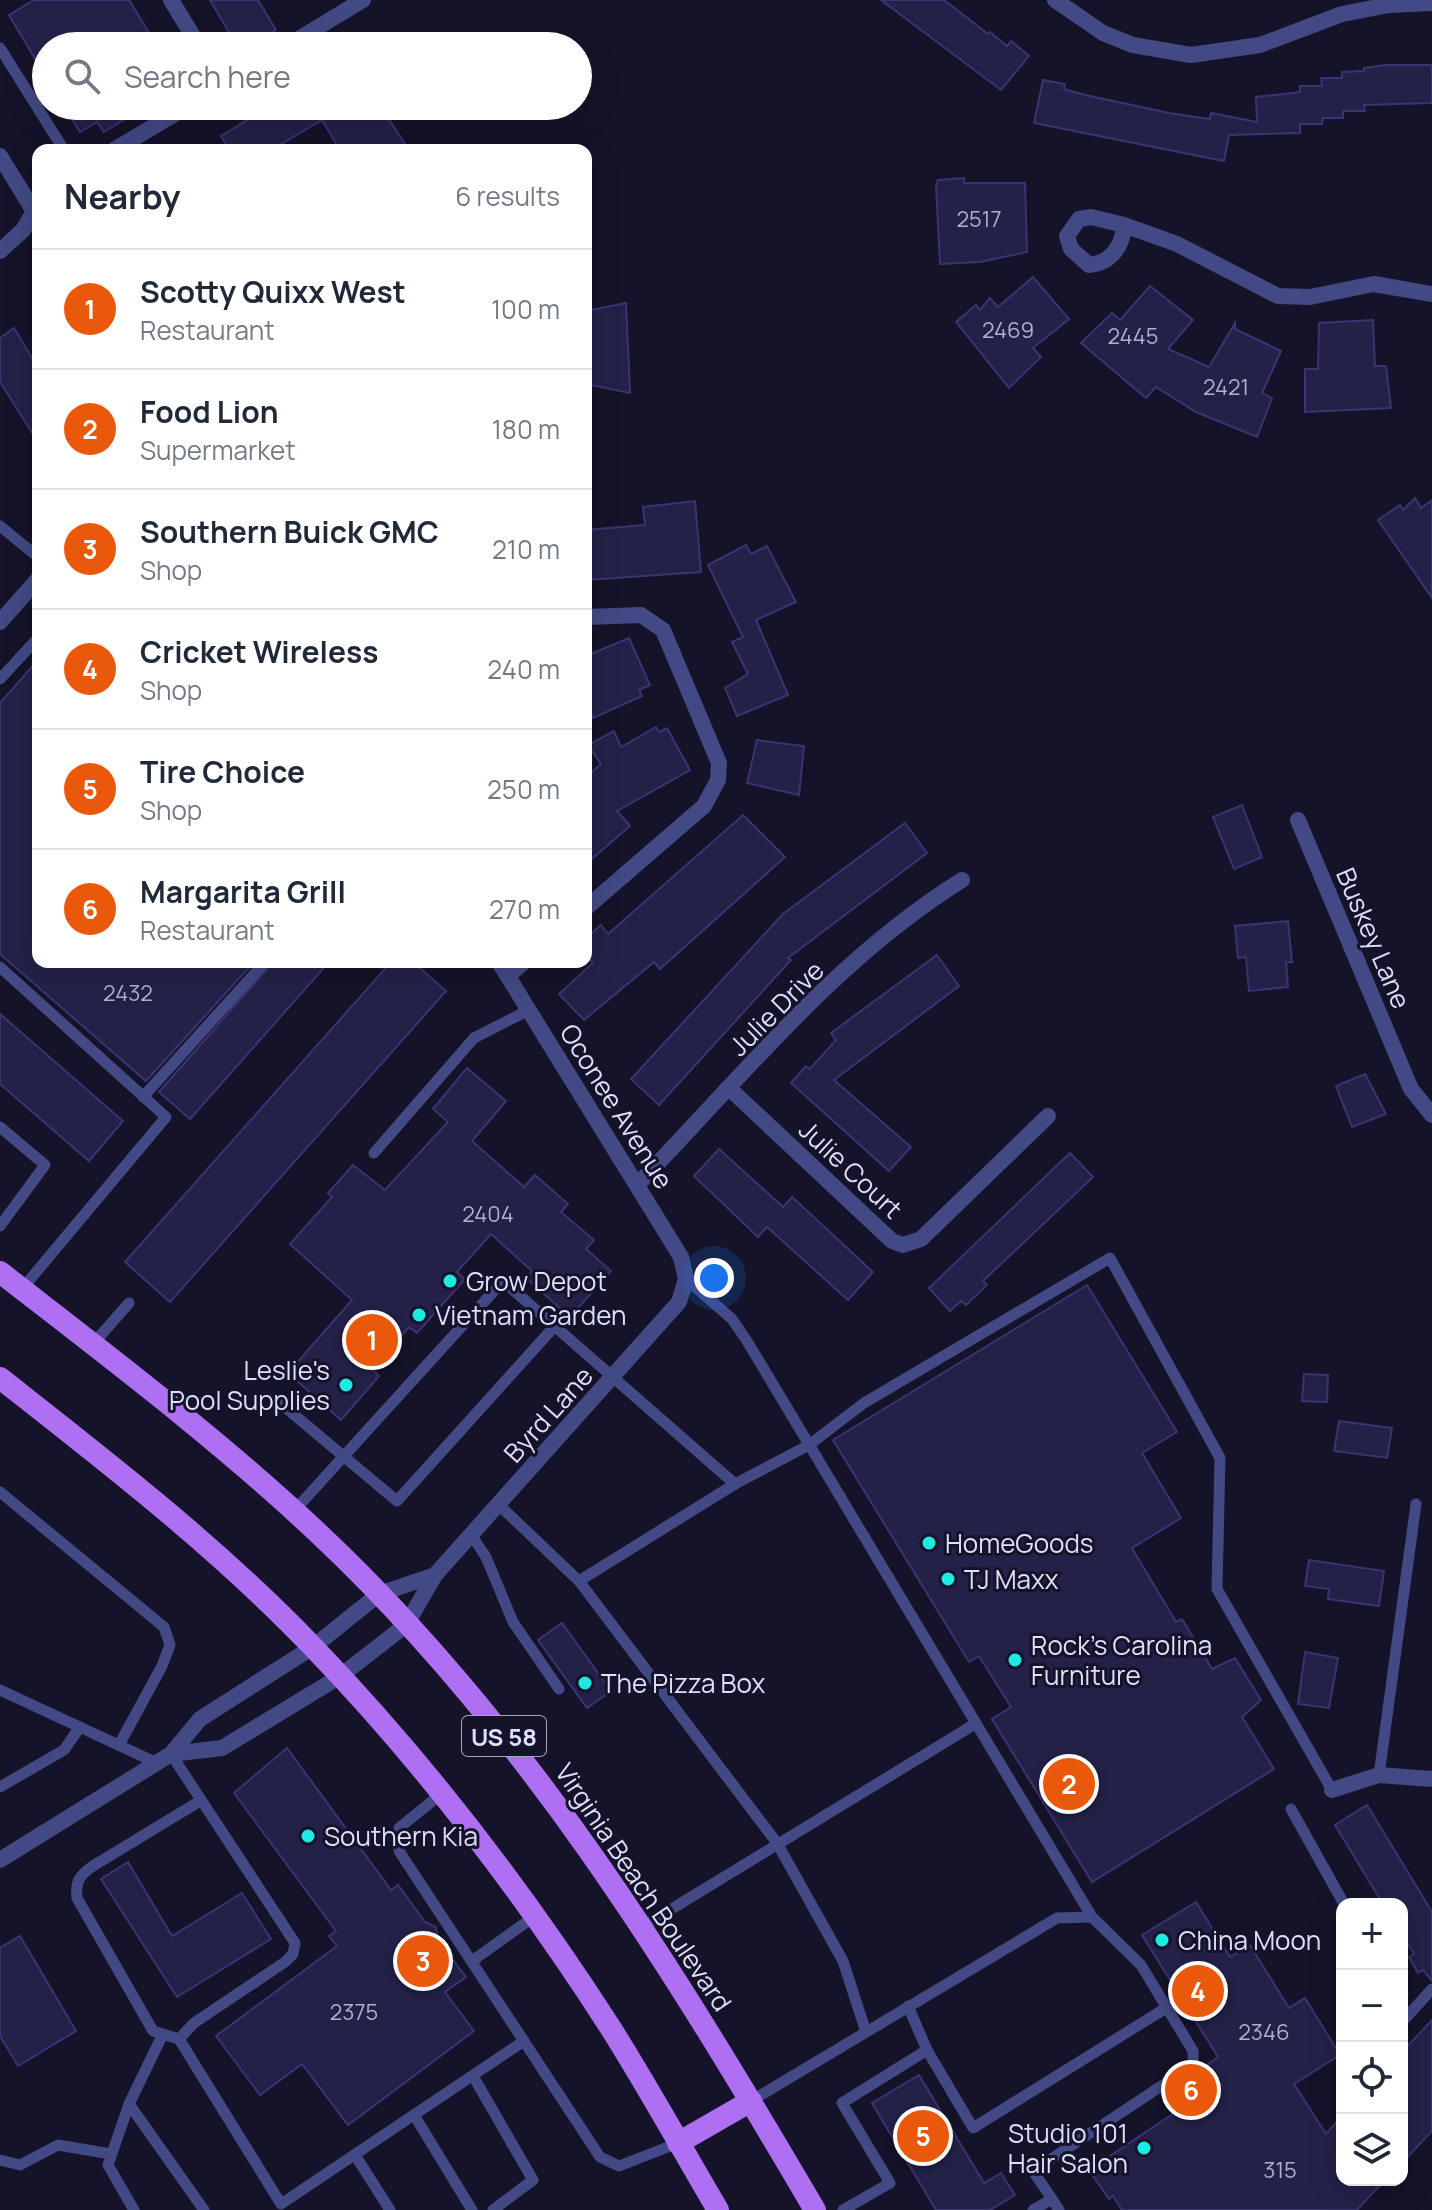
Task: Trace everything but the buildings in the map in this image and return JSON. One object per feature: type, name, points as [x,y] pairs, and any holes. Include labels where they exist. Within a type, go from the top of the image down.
[{"type":"main road","name":"Virginia Beach Boulevard","points":[[0,1272],[231,1455],[294,1511],[379,1594],[486,1713],[545,1787],[642,1927],[815,2210]]},
{"type":"main road","points":[[0,1378],[165,1507],[313,1647],[441,1794],[535,1916],[612,2030],[718,2210]]},
{"type":"main road","points":[[678,2143],[751,2101]]},
{"type":"street","points":[[171,0],[190,32]]},
{"type":"street","points":[[310,32],[363,0]]},
{"type":"street","points":[[1055,0],[1103,33],[1133,45],[1191,55],[1260,45],[1342,14],[1389,5],[1431,2]]},
{"type":"street","points":[[124,144],[164,120]]},
{"type":"street","points":[[0,156],[32,204]]},
{"type":"street","points":[[0,251],[32,218]]},
{"type":"street","points":[[1124,225],[1177,244],[1278,296],[1310,297],[1374,284],[1399,285],[1432,294]]},
{"type":"street","points":[[0,622],[32,586]]},
{"type":"street","points":[[592,617],[641,615],[663,630],[719,763],[718,780],[704,806],[592,903]]},
{"type":"street","name":"Buskey Lane","points":[[1298,820],[1411,1089],[1432,1115]]},
{"type":"street","name":"Julie Drive","points":[[638,1184],[807,1004],[908,917],[962,880]]},
{"type":"street","name":"Oconee Avenue","points":[[503,969],[638,1184],[681,1257],[686,1279]]},
{"type":"street","name":"Julie Court","points":[[730,1089],[892,1241],[903,1245],[921,1239],[1048,1116]]},
{"type":"street","name":"Byrd Lane","points":[[164,1759],[222,1748],[339,1677],[406,1625],[435,1575],[679,1302],[686,1279]]},
{"type":"street","name":"Byrd Lane","points":[[0,1860],[164,1759],[200,1719],[313,1647],[379,1594],[435,1575]]},
{"type":"street","points":[[1332,1790],[1379,1775],[1432,1779]]},
{"type":"lane","points":[[0,48],[32,99]]},
{"type":"lane","points":[[45,120],[60,144]]},
{"type":"lane","points":[[2,531],[32,553]]},
{"type":"lane","points":[[0,679],[32,644]]},
{"type":"lane","points":[[0,967],[166,1117],[22,1289]]},
{"type":"lane","points":[[143,1097],[260,968]]},
{"type":"lane","points":[[374,1153],[474,1038],[529,1010]]},
{"type":"lane","points":[[0,1127],[45,1165],[0,1226]]},
{"type":"lane","points":[[579,1581],[735,1484],[809,1445],[864,1403],[1110,1258],[1220,1458],[1217,1589],[1332,1790]]},
{"type":"lane","points":[[686,1279],[732,1319],[1092,1917],[1141,1965],[1193,2051],[1193,2065],[1039,2167],[1035,2174],[1037,2179],[1059,2210]]},
{"type":"lane","points":[[294,1511],[503,1281],[735,1484]]},
{"type":"lane","points":[[93,1344],[129,1303]]},
{"type":"lane","points":[[280,1403],[397,1501],[554,1327]]},
{"type":"lane","points":[[0,1492],[164,1627],[170,1645],[162,1666],[119,1745]]},
{"type":"lane","points":[[1379,1775],[1416,1504]]},
{"type":"lane","points":[[499,1505],[579,1581],[777,1843],[843,1961],[865,2029]]},
{"type":"lane","points":[[472,1536],[486,1557],[513,1622],[559,1689]]},
{"type":"lane","points":[[0,1690],[119,1745],[164,1759],[200,1801],[295,1943],[293,1954],[285,1962],[194,2023],[179,2039]]},
{"type":"lane","points":[[642,1927],[975,1724]]},
{"type":"lane","points":[[0,1787],[64,1750],[80,1727]]},
{"type":"lane","points":[[441,1794],[399,1828],[399,1851],[600,2157],[619,2166],[678,2143]]},
{"type":"lane","points":[[200,1801],[93,1866],[78,1878],[77,1898],[153,2031],[179,2039],[277,2207],[524,2041]]},
{"type":"lane","points":[[1291,1809],[1341,1898]]},
{"type":"lane","points":[[472,1961],[535,1916]]},
{"type":"lane","points":[[751,2101],[865,2029],[1057,1918],[1092,1917]]},
{"type":"lane","points":[[1408,2015],[1432,1989]]},
{"type":"lane","points":[[908,2006],[927,2050],[973,2128],[1166,2008]]},
{"type":"lane","points":[[134,2210],[108,2165],[129,2104],[162,2036]]},
{"type":"lane","points":[[843,2210],[890,2183],[842,2103],[927,2050]]},
{"type":"lane","points":[[473,2076],[533,2180],[493,2210]]},
{"type":"lane","points":[[129,2104],[204,2210]]},
{"type":"lane","points":[[414,2115],[472,2210]]},
{"type":"lane","points":[[0,2160],[20,2165],[58,2145],[111,2154]]},
{"type":"lane","points":[[355,2155],[390,2210]]},
{"type":"lane","points":[[1033,2210],[1052,2199]]},
{"type":"place","name":"Grow Depot","points":[[450,1281]]},
{"type":"place","name":"Vietnam Garden","points":[[419,1315]]},
{"type":"place","name":"Scotty Quixx West","points":[[372,1340]]},
{"type":"place","name":"Leslie's Pool Supplies","points":[[346,1385]]},
{"type":"place","name":"HomeGoods","points":[[929,1543]]},
{"type":"place","name":"TJ Maxx","points":[[948,1579]]},
{"type":"place","name":"Rock's Carolina Furniture","points":[[1015,1660]]},
{"type":"place","name":"The Pizza Box","points":[[585,1683]]},
{"type":"place","name":"Food Lion","points":[[1069,1784]]},
{"type":"place","name":"Southern Kia","points":[[308,1836]]},
{"type":"place","name":"China Moon","points":[[1162,1940]]},
{"type":"place","name":"Southern Buick GMC","points":[[423,1961]]},
{"type":"place","name":"Cricket Wireless","points":[[1198,1991]]},
{"type":"place","name":"Margarita Grill","points":[[1191,2090]]},
{"type":"place","name":"Tire Choice","points":[[923,2136]]},
{"type":"place","name":"Studio 101 Hair Salon","points":[[1144,2148]]}]
